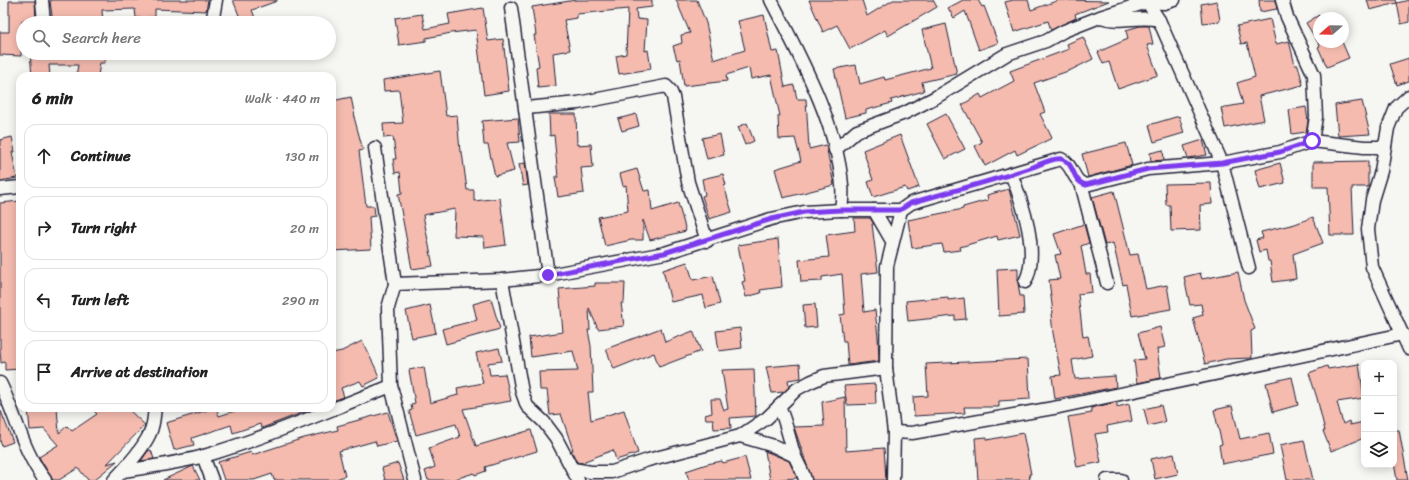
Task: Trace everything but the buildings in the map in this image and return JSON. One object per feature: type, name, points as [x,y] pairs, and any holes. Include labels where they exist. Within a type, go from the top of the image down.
[{"type":"street","points":[[42,0],[43,16]]},
{"type":"street","points":[[213,16],[216,0]]},
{"type":"street","points":[[772,0],[822,105],[835,150],[842,185],[841,210]]},
{"type":"street","points":[[835,150],[857,131],[905,113],[936,98],[1007,54],[1046,41],[1100,17],[1146,1],[1164,3],[1174,0]]},
{"type":"street","points":[[1282,0],[1287,16],[1314,74],[1316,116],[1312,141]]},
{"type":"street","points":[[1146,1],[1159,20],[1222,163],[1249,268]]},
{"type":"street","points":[[511,8],[548,275]]},
{"type":"street","points":[[1100,17],[1120,21],[1147,17],[1159,20]]},
{"type":"street","points":[[526,108],[578,103],[666,86],[670,90],[673,97],[688,182],[707,241]]},
{"type":"street","points":[[1409,96],[1396,108],[1388,128],[1381,171],[1372,200],[1368,229],[1372,267],[1385,300],[1403,334],[1409,349]]},
{"type":"street","points":[[395,284],[502,280],[548,275],[657,254],[707,241],[772,219],[804,212],[841,210],[900,210],[911,203],[1061,159],[1068,162],[1077,181],[1086,185],[1148,169],[1222,163],[1280,152],[1312,141],[1364,147],[1385,147]]},
{"type":"street","points":[[375,148],[395,284],[388,308],[391,386],[415,480]]},
{"type":"street","points":[[1011,174],[1016,187],[1032,247],[1030,273],[1025,282]]},
{"type":"street","points":[[1081,183],[1107,283]]},
{"type":"street","points":[[0,189],[16,187]]},
{"type":"street","points":[[874,210],[892,242]]},
{"type":"street","points":[[893,480],[894,432],[886,368],[887,266],[900,210]]},
{"type":"street","points":[[502,280],[522,392],[527,406],[544,422],[556,438],[576,474],[612,472],[648,460],[740,436],[766,418],[797,389],[824,376],[886,368]]},
{"type":"street","points":[[894,432],[912,433],[1044,410],[1403,334]]},
{"type":"street","points":[[0,383],[12,406],[24,444],[45,480]]},
{"type":"street","points":[[336,408],[391,386]]},
{"type":"street","points":[[779,406],[787,425],[794,456],[804,474],[805,480]]},
{"type":"street","points":[[114,480],[148,440],[154,412]]},
{"type":"street","points":[[123,471],[170,464],[203,456],[251,441],[325,412]]},
{"type":"street","points":[[740,436],[774,446],[794,456]]},
{"type":"street","points":[[203,456],[212,480]]},
{"type":"street","points":[[1107,480],[1121,480]]},
{"type":"route","points":[[548,275],[599,267],[664,253],[707,241],[772,219],[804,212],[841,210],[900,210],[911,203],[1011,174],[1051,160],[1061,159],[1068,162],[1077,181],[1086,185],[1148,169],[1222,163],[1280,152],[1312,141]]}]
